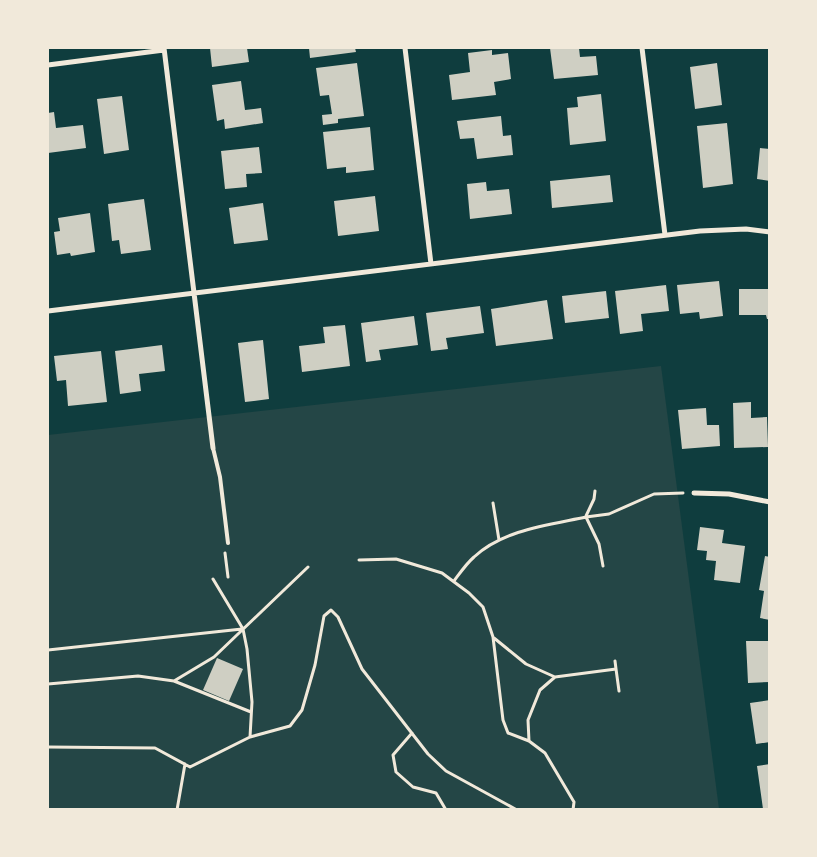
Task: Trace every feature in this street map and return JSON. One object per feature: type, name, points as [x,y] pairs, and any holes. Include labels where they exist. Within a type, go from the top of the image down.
[{"type":"street","points":[[404,48],[431,264]]},
{"type":"street","points":[[642,48],[665,235]]},
{"type":"street","points":[[48,65],[164,49],[213,448]]},
{"type":"street","points":[[48,311],[700,231],[746,229],[770,232]]},
{"type":"street","points":[[694,493],[729,494],[770,502]]},
{"type":"lane","points":[[213,448],[220,477],[228,543]]},
{"type":"path","points":[[586,516],[594,499],[595,491]]},
{"type":"path","points":[[454,581],[474,557],[499,540],[527,530],[586,516],[609,514],[654,494],[694,493]]},
{"type":"path","points":[[493,504],[499,540]]},
{"type":"path","points":[[586,516],[599,544],[603,566]]},
{"type":"path","points":[[228,543],[224,547],[228,577]]},
{"type":"path","points":[[359,560],[396,559],[442,572],[469,593],[483,607],[493,638],[503,720],[508,733],[529,740],[545,753],[574,802],[573,810]]},
{"type":"path","points":[[174,681],[214,657],[308,567]]},
{"type":"path","points":[[213,579],[242,629],[247,649],[251,712],[250,737]]},
{"type":"path","points":[[48,747],[155,748],[190,766],[250,737],[290,726],[302,710],[315,665],[324,616],[331,610],[338,617],[362,669],[428,754],[446,771],[517,810]]},
{"type":"path","points":[[48,650],[242,629]]},
{"type":"path","points":[[493,638],[526,664],[555,677],[616,669]]},
{"type":"path","points":[[615,661],[619,692]]},
{"type":"path","points":[[48,684],[138,676],[174,681],[251,712]]},
{"type":"path","points":[[529,740],[528,720],[540,690],[555,677]]},
{"type":"path","points":[[412,733],[393,755],[396,772],[413,787],[436,793],[446,810]]},
{"type":"path","points":[[177,810],[185,764]]},
{"type":"shaded area","points":[[661,366],[719,809],[48,809],[48,435]]},
{"type":"building","points":[[210,48],[247,48],[249,62],[212,67]]},
{"type":"building","points":[[309,48],[355,48],[356,52],[310,58]]},
{"type":"building","points":[[550,48],[579,48],[580,57],[596,56],[598,75],[554,79]]},
{"type":"building","points":[[492,50],[492,55],[508,53],[511,79],[494,82],[496,95],[452,100],[449,75],[470,72],[468,53]]},
{"type":"building","points":[[357,63],[364,116],[338,119],[338,123],[323,125],[322,115],[332,114],[329,95],[320,96],[316,68]]},
{"type":"building","points":[[717,63],[722,105],[695,109],[690,67]]},
{"type":"building","points":[[241,81],[245,110],[261,108],[263,123],[225,129],[224,119],[217,121],[212,85]]},
{"type":"building","points":[[601,94],[606,141],[570,145],[567,108],[578,107],[577,97]]},
{"type":"building","points":[[122,96],[129,150],[104,154],[97,99]]},
{"type":"building","points":[[54,112],[56,128],[83,125],[86,148],[48,153],[48,113]]},
{"type":"building","points":[[501,116],[503,136],[511,135],[513,155],[477,159],[474,138],[460,139],[457,121]]},
{"type":"building","points":[[727,123],[733,184],[703,188],[697,126]]},
{"type":"building","points":[[370,127],[374,170],[346,173],[346,167],[327,169],[323,132]]},
{"type":"building","points":[[259,147],[262,173],[246,174],[247,187],[225,189],[221,151]]},
{"type":"building","points":[[760,148],[770,149],[770,181],[757,179]]},
{"type":"building","points":[[610,175],[613,202],[552,208],[550,181]]},
{"type":"building","points":[[486,182],[487,191],[509,189],[512,214],[470,219],[467,184]]},
{"type":"building","points":[[375,196],[379,231],[338,236],[334,201]]},
{"type":"building","points":[[144,199],[151,250],[121,254],[119,240],[112,241],[108,204]]},
{"type":"building","points":[[263,203],[268,240],[234,244],[229,208]]},
{"type":"building","points":[[90,213],[95,252],[71,256],[70,253],[57,255],[54,232],[60,231],[58,218]]},
{"type":"building","points":[[719,281],[723,316],[700,319],[699,312],[680,314],[677,285]]},
{"type":"building","points":[[666,285],[669,311],[641,314],[643,331],[620,334],[615,291]]},
{"type":"building","points":[[739,289],[770,289],[770,319],[767,319],[766,315],[739,315]]},
{"type":"building","points":[[606,291],[609,318],[565,323],[562,296]]},
{"type":"building","points":[[547,300],[553,339],[496,346],[491,309]]},
{"type":"building","points":[[480,306],[484,333],[446,338],[448,349],[431,351],[426,313]]},
{"type":"building","points":[[414,316],[418,345],[379,350],[381,360],[366,362],[361,323]]},
{"type":"building","points":[[345,325],[350,366],[302,372],[299,346],[325,343],[323,327]]},
{"type":"building","points":[[263,340],[269,399],[245,402],[238,343]]},
{"type":"building","points":[[162,345],[165,371],[139,374],[141,391],[120,394],[115,351]]},
{"type":"building","points":[[101,351],[107,402],[68,406],[66,380],[57,381],[54,356]]},
{"type":"building","points":[[751,402],[751,418],[767,417],[768,447],[734,448],[733,403]]},
{"type":"building","points":[[706,408],[707,425],[719,425],[720,446],[682,449],[678,410]]},
{"type":"building","points":[[700,527],[724,530],[722,543],[745,546],[740,583],[714,580],[716,561],[706,560],[707,551],[697,550]]},
{"type":"building","points":[[765,556],[770,557],[770,620],[760,618],[764,591],[759,590]]},
{"type":"building","points":[[746,641],[770,641],[770,682],[748,683]]},
{"type":"building","points":[[217,658],[243,669],[229,701],[203,690]]},
{"type":"building","points":[[770,700],[770,742],[756,744],[750,703]]},
{"type":"building","points":[[770,764],[770,809],[763,809],[757,766]]}]
